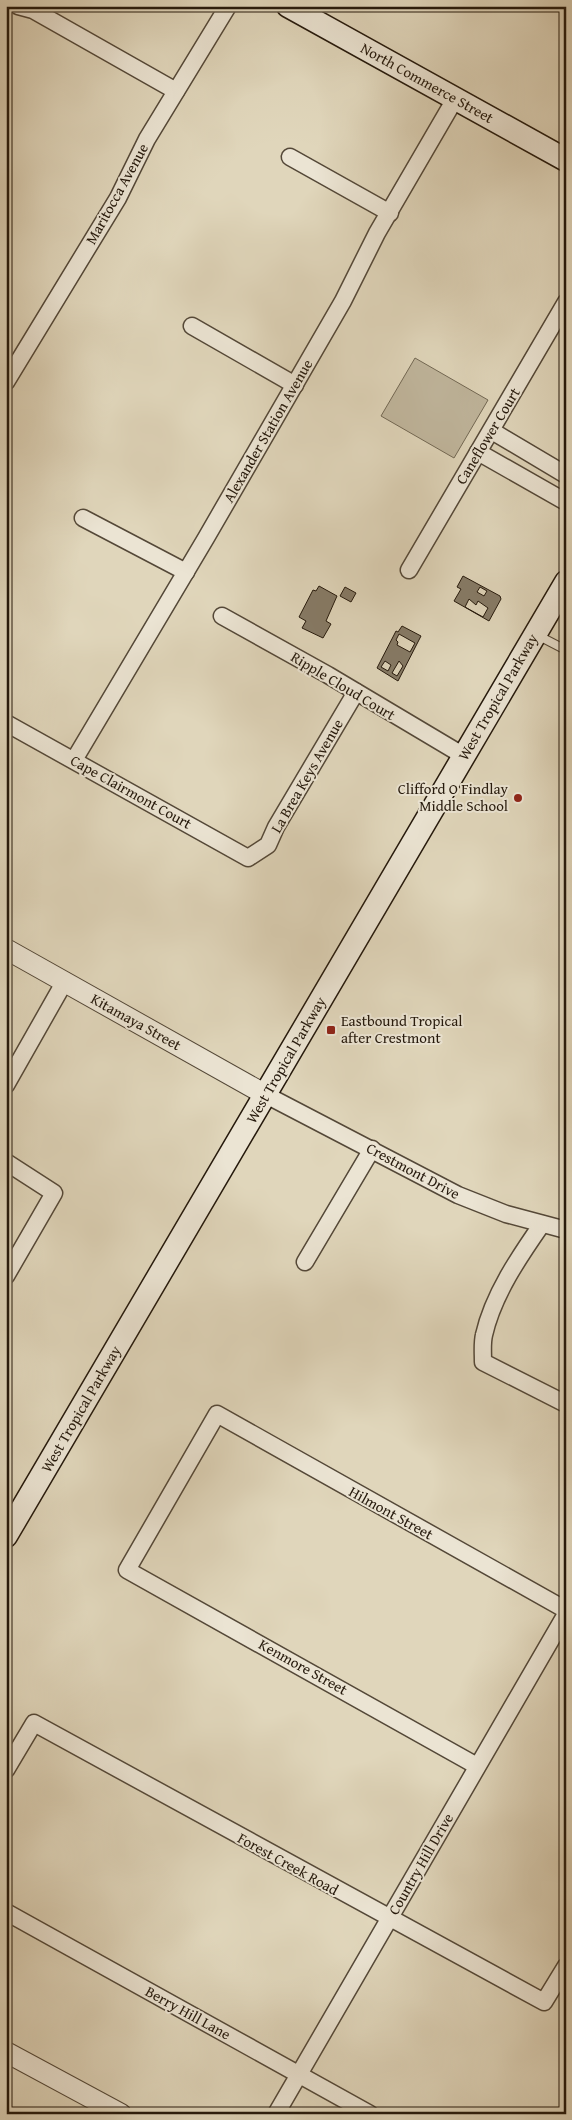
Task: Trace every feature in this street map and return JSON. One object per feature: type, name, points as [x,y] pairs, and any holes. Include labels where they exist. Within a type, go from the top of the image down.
[{"type":"main road","name":"North Commerce Street","points":[[288,6],[566,160]]},
{"type":"main road","name":"West Tropical Parkway","points":[[6,1536],[566,582]]},
{"type":"street","points":[[7,7],[16,6],[33,10],[176,91]]},
{"type":"street","name":"Maritocca Avenue","points":[[6,382],[118,198],[147,139],[228,6]]},
{"type":"street","name":"Alexander Station Avenue","points":[[74,760],[344,301],[390,213],[455,99]]},
{"type":"street","points":[[290,157],[390,213]]},
{"type":"street","name":"Caneflower Court","points":[[409,570],[566,302]]},
{"type":"street","points":[[192,326],[295,385]]},
{"type":"street","points":[[492,431],[566,475]]},
{"type":"street","points":[[478,452],[566,502]]},
{"type":"street","points":[[83,518],[186,572]]},
{"type":"street","name":"Ripple Cloud Court","points":[[222,616],[464,756]]},
{"type":"street","name":"La Brea Keys Avenue","points":[[254,855],[268,845],[276,827],[356,692]]},
{"type":"street","name":"Cape Clairmont Court","points":[[6,723],[216,839],[237,854],[248,858],[254,855]]},
{"type":"street","name":"Kitamaya Street","points":[[6,949],[266,1095]]},
{"type":"street","points":[[6,1085],[65,982]]},
{"type":"street","name":"Crestmont Drive","points":[[266,1095],[372,1149],[458,1196],[506,1214],[566,1230]]},
{"type":"street","points":[[305,1262],[372,1149]]},
{"type":"street","points":[[6,1162],[54,1193],[6,1276]]},
{"type":"street","points":[[542,1224],[521,1254],[492,1312],[484,1336],[483,1362],[566,1404]]},
{"type":"street","name":"Kenmore Street","points":[[217,1414],[127,1570],[477,1766]]},
{"type":"street","name":"Hilmont Street","points":[[217,1414],[566,1610]]},
{"type":"street","name":"Country Hill Drive","points":[[276,2114],[566,1614]]},
{"type":"street","name":"Forest Creek Road","points":[[6,1770],[34,1722],[390,1920],[544,2002],[566,1966]]},
{"type":"street","name":"Berry Hill Lane","points":[[6,1912],[370,2114]]},
{"type":"street","points":[[6,2052],[121,2114]]},
{"type":"lane","points":[[536,634],[566,650]]},
{"type":"shaded area","points":[[415,358],[488,400],[454,458],[381,416]]},
{"type":"building","points":[[463,576],[500,596],[501,599],[489,621],[454,601],[461,589],[457,587]],"holes":[[[480,587],[487,591],[484,596],[477,592]],[[469,599],[476,605],[478,601],[488,608],[483,617],[465,607]]]},
{"type":"building","points":[[319,586],[337,596],[326,621],[331,624],[323,638],[302,628],[306,621],[299,617],[313,590],[316,591]]},
{"type":"building","points":[[345,587],[356,593],[351,602],[340,596]]},
{"type":"building","points":[[402,626],[421,636],[398,681],[377,668],[396,631],[398,632]],"holes":[[[399,634],[415,643],[410,652],[397,645],[398,642],[396,640]],[[385,661],[391,665],[388,671],[381,667]],[[399,661],[403,666],[397,676],[392,673]]]},
{"type":"place","name":"Clifford O Findlay Middle School","points":[[518,798]]},
{"type":"place","name":"Eastbound Tropical after Crestmont","points":[[331,1030]]}]
